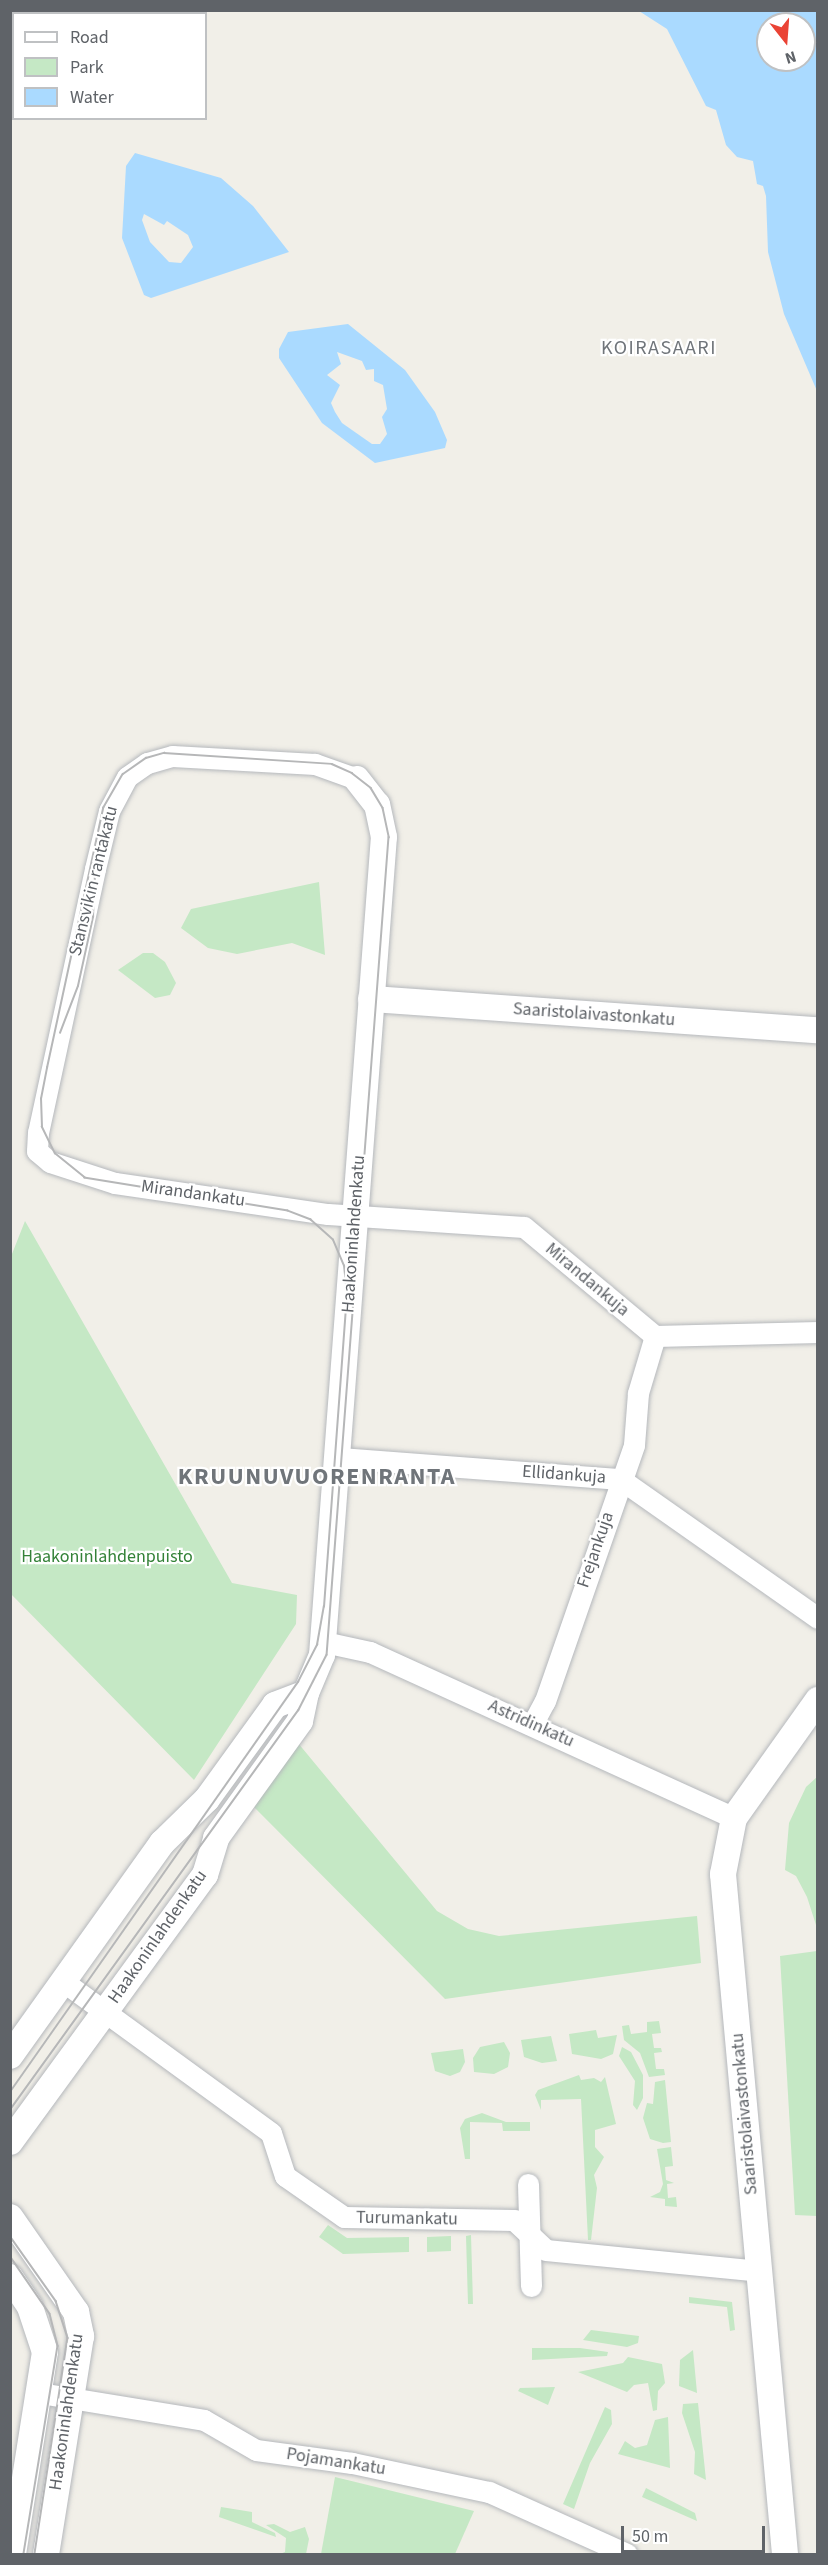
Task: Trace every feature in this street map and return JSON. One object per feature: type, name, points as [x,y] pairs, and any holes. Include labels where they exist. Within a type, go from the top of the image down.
[{"type":"street","name":"Stansvikin rantakatu","points":[[37,1151],[38,1132],[95,869],[109,811],[127,777],[147,763],[172,756],[315,764],[357,779]]},
{"type":"street","name":"Haakoninlahdenkatu","points":[[10,2142],[205,1875],[216,1838],[300,1721],[306,1693],[324,1642],[340,1458],[355,1216],[384,825],[377,805],[357,779]]},
{"type":"street","name":"Saaristolaivastonkatu","points":[[371,999],[818,1030]]},
{"type":"street","name":"Mirandankatu","points":[[37,1151],[50,1162],[115,1183],[355,1216]]},
{"type":"street","name":"Mirandankuja","points":[[355,1216],[524,1227],[655,1336]]},
{"type":"street","points":[[655,1336],[818,1332]]},
{"type":"street","name":"Frejankuja","points":[[532,1725],[544,1701],[620,1479],[634,1445],[638,1393],[655,1336]]},
{"type":"street","name":"Ellidankuja","points":[[340,1458],[620,1479],[818,1618]]},
{"type":"street","name":"Astridinkatu","points":[[324,1642],[364,1650],[734,1818]]},
{"type":"street","points":[[10,2056],[162,1844],[207,1799],[275,1705],[306,1693]]},
{"type":"street","name":"Saaristolaivastonkatu","points":[[785,2554],[723,1874],[734,1818],[818,1700]]},
{"type":"street","name":"Turumankatu","points":[[64,1982],[272,2133],[285,2176],[344,2217],[514,2220],[529,2237],[546,2250],[759,2271]]},
{"type":"street","points":[[528,2184],[531,2286]]},
{"type":"street","name":"Haakoninlahdenkatu","points":[[10,2217],[79,2321],[81,2336],[46,2554]]},
{"type":"street","name":"Haakoninlahdenkatu","points":[[10,2277],[30,2307],[41,2336],[44,2364],[14,2554]]},
{"type":"street","name":"Pojamankatu","points":[[40,2393],[204,2420],[256,2450],[352,2463],[489,2492],[627,2554]]},
{"type":"green space","points":[[319,882],[325,955],[292,943],[237,954],[208,948],[181,928],[191,909]]},
{"type":"green space","points":[[143,953],[153,953],[165,962],[176,983],[170,995],[155,998],[118,970]]},
{"type":"green space","name":"Haakoninlahdenpuisto","points":[[25,1221],[232,1583],[297,1595],[296,1624],[194,1780],[11,1594],[10,1259]]},
{"type":"green space","points":[[298,1743],[437,1911],[468,1929],[499,1936],[697,1916],[701,1963],[445,1999],[254,1807]]},
{"type":"green space","points":[[817,1777],[818,1925],[816,1925],[807,1897],[796,1876],[785,1870],[789,1823],[806,1787]]},
{"type":"green space","points":[[818,1951],[817,2216],[795,2215],[780,1956]]},
{"type":"green space","points":[[659,2021],[661,2033],[652,2034],[654,2048],[661,2048],[662,2052],[654,2053],[656,2069],[664,2069],[665,2075],[649,2077],[640,2053],[624,2040],[622,2026],[629,2025],[631,2034],[647,2032],[647,2022]]},
{"type":"green space","points":[[596,2030],[598,2038],[617,2035],[613,2054],[601,2059],[572,2054],[569,2034]]},
{"type":"green space","points":[[551,2036],[557,2061],[542,2063],[524,2057],[521,2040]]},
{"type":"green space","points":[[504,2042],[510,2053],[508,2067],[494,2074],[474,2072],[473,2058],[480,2047]]},
{"type":"green space","points":[[622,2047],[631,2052],[643,2075],[643,2098],[637,2110],[633,2105],[635,2081],[619,2056]]},
{"type":"green space","points":[[463,2049],[465,2062],[460,2072],[450,2076],[435,2071],[431,2053]]},
{"type":"green space","points":[[579,2075],[581,2080],[594,2078],[601,2082],[605,2077],[616,2124],[595,2130],[595,2147],[604,2157],[594,2175],[597,2188],[591,2240],[588,2240],[581,2099],[541,2100],[541,2110],[535,2095],[538,2090]]},
{"type":"green space","points":[[665,2080],[671,2142],[663,2143],[650,2139],[643,2118],[647,2103],[653,2104],[655,2082]]},
{"type":"green space","points":[[482,2113],[506,2122],[530,2122],[530,2131],[503,2131],[502,2123],[470,2122],[470,2159],[465,2159],[460,2128],[465,2119]]},
{"type":"green space","points":[[671,2147],[673,2166],[665,2167],[666,2180],[674,2183],[667,2184],[668,2198],[676,2197],[677,2207],[665,2206],[665,2199],[650,2197],[660,2192],[663,2184],[657,2149]]},
{"type":"green space","points":[[328,2225],[347,2238],[409,2237],[409,2252],[343,2254],[319,2237]]},
{"type":"green space","points":[[471,2235],[473,2304],[468,2304],[466,2236]]},
{"type":"green space","points":[[451,2236],[451,2251],[427,2252],[427,2237]]},
{"type":"green space","points":[[689,2297],[732,2302],[735,2330],[730,2331],[727,2307],[689,2303]]},
{"type":"green space","points":[[591,2330],[639,2336],[638,2343],[627,2347],[583,2340]]},
{"type":"green space","points":[[532,2348],[580,2348],[608,2352],[607,2356],[532,2360]]},
{"type":"green space","points":[[693,2350],[697,2393],[679,2386],[680,2360]]},
{"type":"green space","points":[[628,2357],[662,2364],[665,2383],[658,2391],[657,2410],[653,2411],[648,2383],[634,2385],[627,2392],[578,2372],[623,2363]]},
{"type":"green space","points":[[555,2387],[548,2405],[518,2391],[520,2388]]},
{"type":"green space","points":[[698,2403],[706,2480],[694,2474],[695,2452],[682,2413],[683,2404]]},
{"type":"green space","points":[[605,2407],[611,2410],[612,2424],[590,2463],[574,2509],[563,2504]]},
{"type":"green space","points":[[668,2417],[670,2468],[618,2454],[625,2441],[635,2448],[647,2445],[655,2420]]},
{"type":"green space","points":[[335,2477],[474,2511],[455,2554],[321,2554]]},
{"type":"green space","points":[[646,2488],[695,2513],[697,2521],[642,2497]]},
{"type":"green space","points":[[221,2507],[252,2512],[252,2522],[275,2533],[276,2537],[219,2517]]},
{"type":"green space","points":[[274,2524],[290,2532],[305,2527],[309,2539],[306,2554],[280,2554],[285,2552],[286,2538],[266,2525]]},
{"type":"water","points":[[639,11],[817,11],[817,391],[784,314],[768,252],[766,196],[763,186],[757,184],[753,161],[737,157],[726,145],[716,110],[706,106],[667,29]]},
{"type":"water","points":[[135,153],[221,178],[253,206],[289,252],[151,298],[144,295],[122,238],[126,166]],"holes":[[[144,214],[164,225],[167,221],[188,235],[193,247],[181,263],[169,262],[150,242],[142,220]]]},
{"type":"water","points":[[348,324],[405,370],[435,412],[447,440],[445,448],[375,463],[322,423],[279,358],[279,349],[288,332]],"holes":[[[337,352],[362,361],[366,370],[374,369],[374,381],[383,385],[387,409],[382,417],[387,434],[380,444],[372,444],[342,423],[331,403],[340,385],[327,375],[341,364]]]},
{"type":"tram line","points":[[10,2092],[298,1682],[317,1645],[324,1607],[347,1294],[344,1266],[333,1240],[311,1220],[288,1211],[85,1178],[55,1154],[42,1127],[41,1099],[103,808],[123,774],[146,758],[164,753],[332,764],[352,773],[371,788],[383,808],[389,837],[327,1655],[299,1710],[10,2111]]},
{"type":"tram line","points":[[60,1033],[78,986],[93,917],[95,873]]},
{"type":"tram line","points":[[10,2236],[56,2301],[68,2338],[35,2554]]},
{"type":"tram line","points":[[10,2256],[50,2314],[58,2346],[24,2554]]},
{"type":"district","name":"KOIRASAARI","points":[[659,348]]},
{"type":"district","name":"KRUUNUVUORENRANTA","points":[[317,1477]]}]
